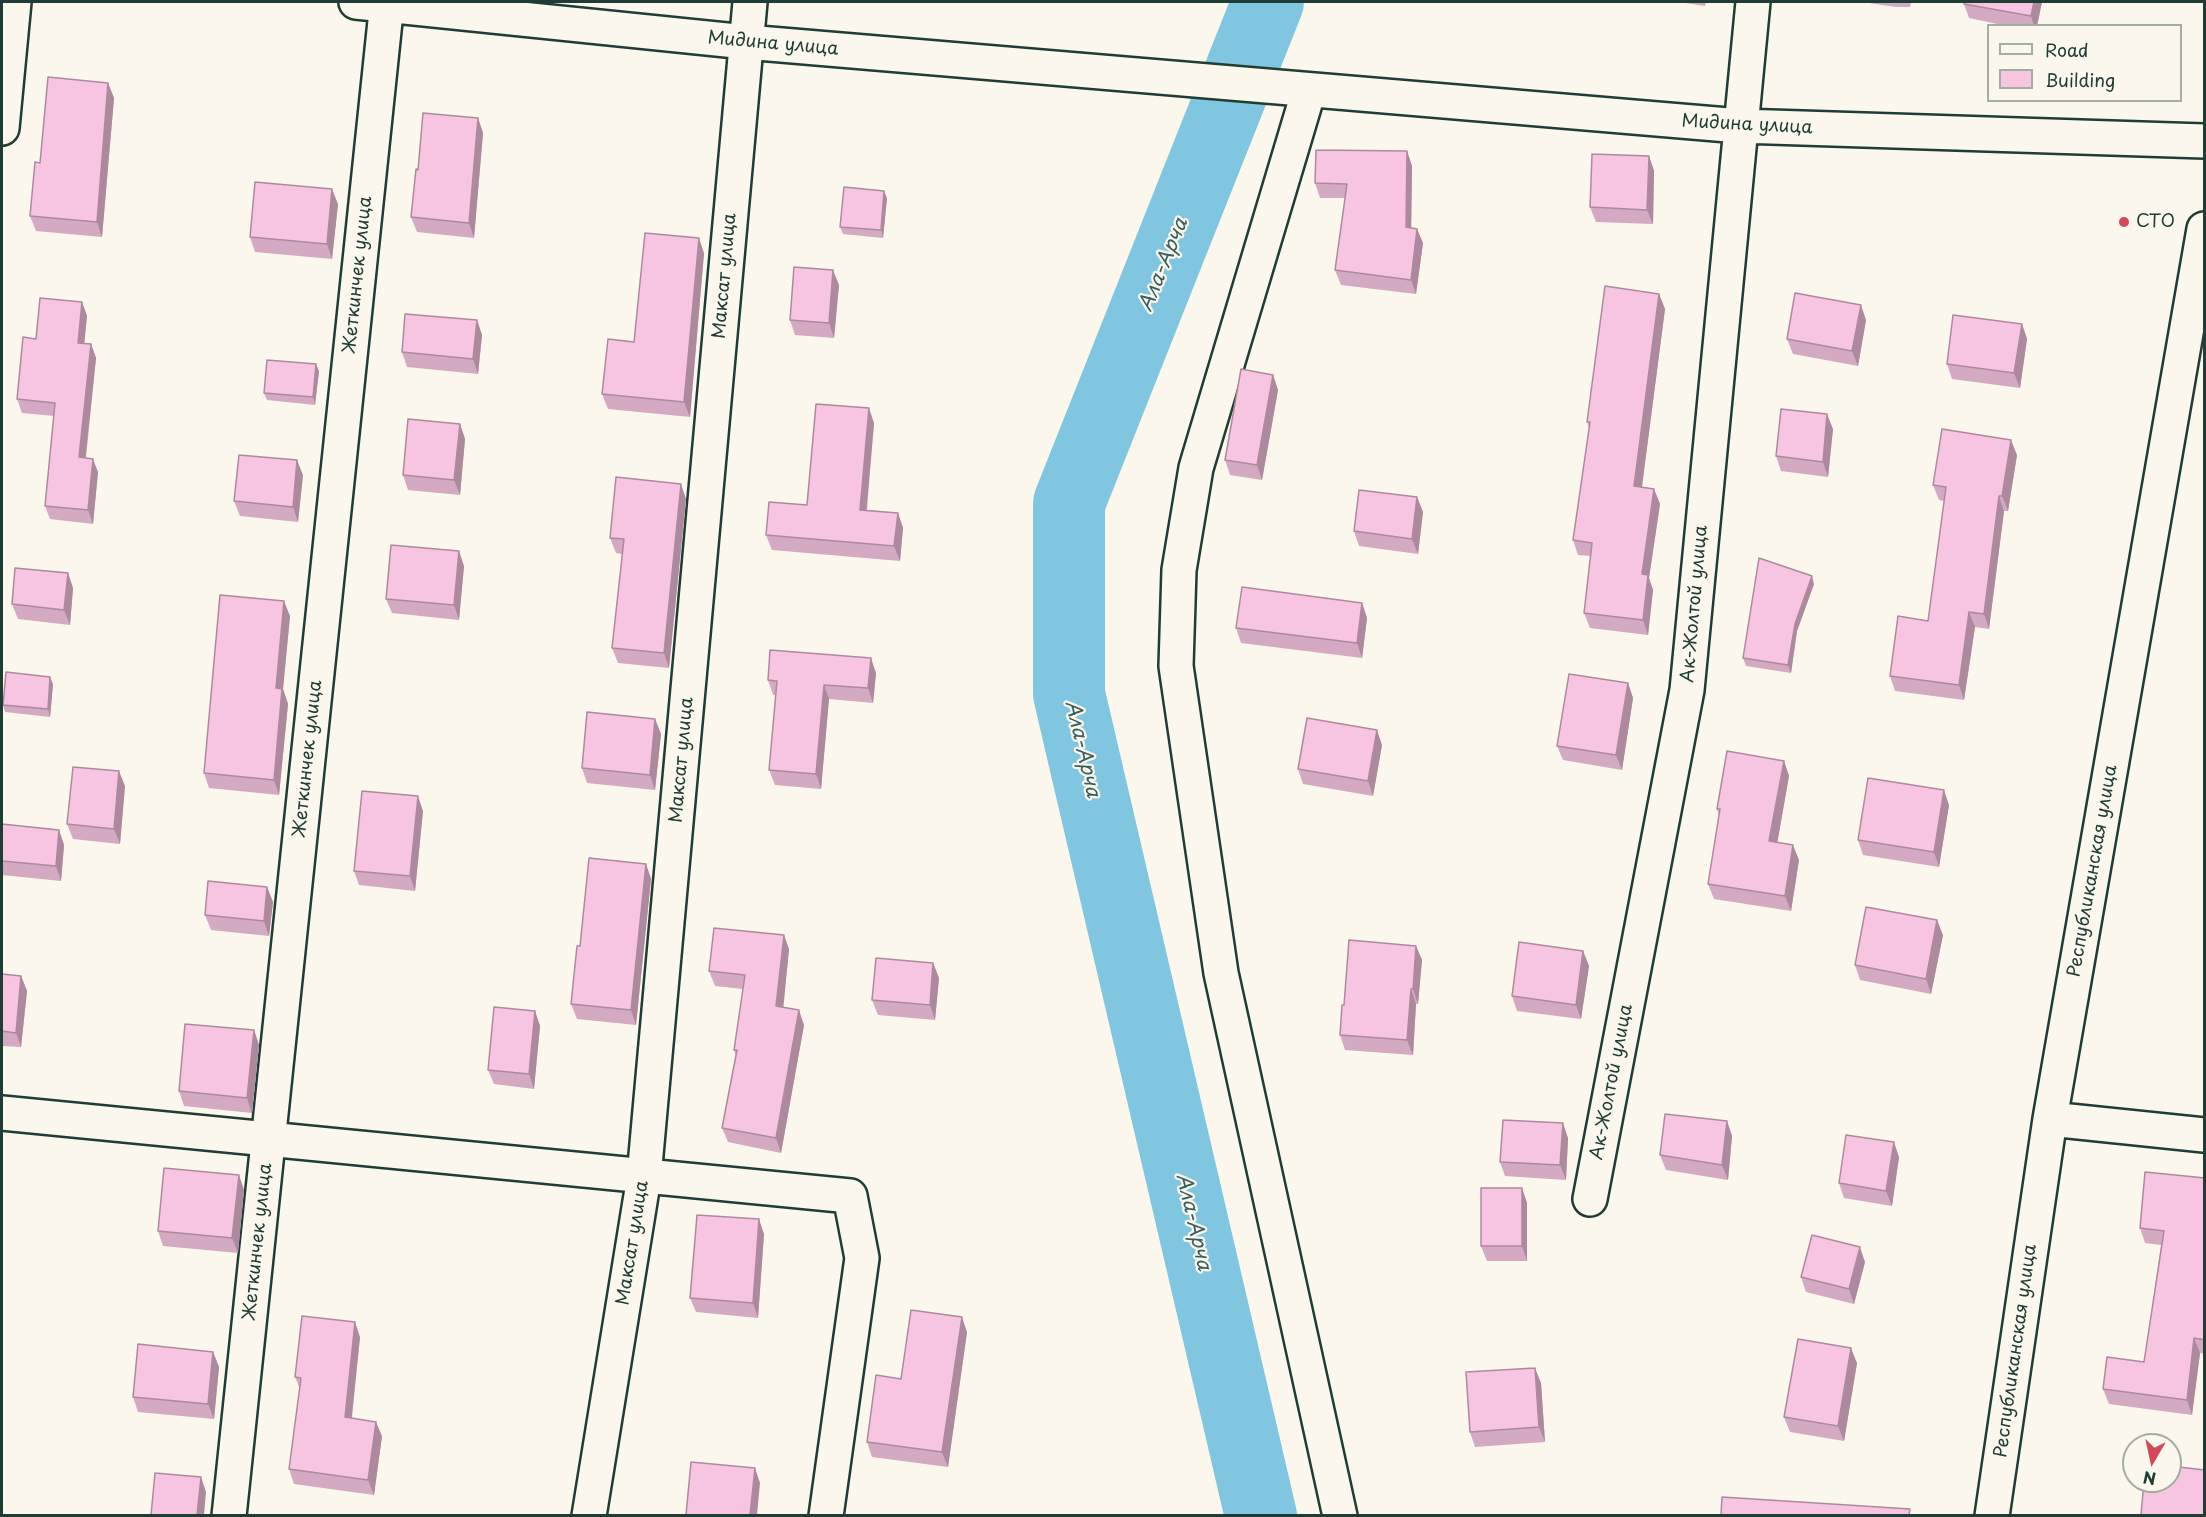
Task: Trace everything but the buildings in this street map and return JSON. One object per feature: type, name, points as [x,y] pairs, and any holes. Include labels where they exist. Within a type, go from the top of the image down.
[{"type":"street","points":[[2,128],[14,2]]},
{"type":"street","name":"Максат улица","points":[[589,1515],[644,1177],[750,2]]},
{"type":"street","name":"Ак-Жолтой улица","points":[[1590,1199],[1687,690],[1753,2]]},
{"type":"street","name":"Мидина улица","points":[[376,3],[746,42],[1740,126],[2205,141]]},
{"type":"street","name":"Жеткинчек улица","points":[[230,1515],[269,1139],[376,3]]},
{"type":"street","points":[[1300,89],[1196,468],[1179,570],[1176,666],[1221,973],[1340,1515]]},
{"type":"street","name":"Республиканская улица","points":[[1992,1515],[2050,1119],[2205,229]]},
{"type":"street","points":[[2,1113],[850,1196],[862,1258],[826,1515]]},
{"type":"street","points":[[2050,1119],[2205,1135]]},
{"type":"waterway","name":"Ала-Арча","points":[[1261,1516],[1069,694],[1069,503],[1268,2]]},
{"type":"place","name":"СТО","points":[[2124,222]]}]
